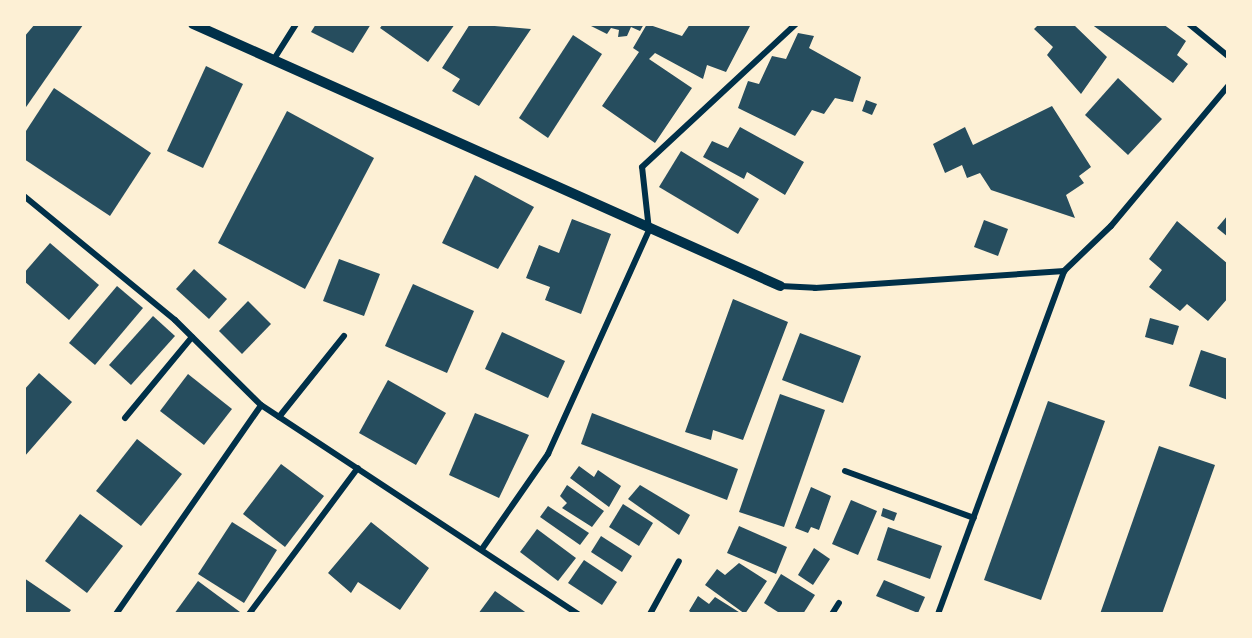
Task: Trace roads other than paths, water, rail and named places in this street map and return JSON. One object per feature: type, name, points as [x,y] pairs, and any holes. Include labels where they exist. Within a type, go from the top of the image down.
[{"type":"street","points":[[193,24],[649,230],[780,286],[815,288],[1064,271]]},
{"type":"street","points":[[274,59],[296,24]]},
{"type":"street","points":[[482,549],[548,454],[649,230],[642,167],[796,24]]},
{"type":"street","points":[[1189,24],[1228,56]]},
{"type":"street","points":[[938,614],[1064,271],[1111,226],[1228,86]]},
{"type":"street","points":[[24,196],[192,337],[261,405],[578,614]]},
{"type":"street","points":[[279,417],[344,336]]},
{"type":"street","points":[[125,418],[192,337]]},
{"type":"street","points":[[116,614],[261,405]]},
{"type":"street","points":[[249,614],[358,468]]},
{"type":"street","points":[[845,471],[974,518]]},
{"type":"street","points":[[650,614],[679,561]]},
{"type":"street","points":[[832,614],[839,603]]}]
